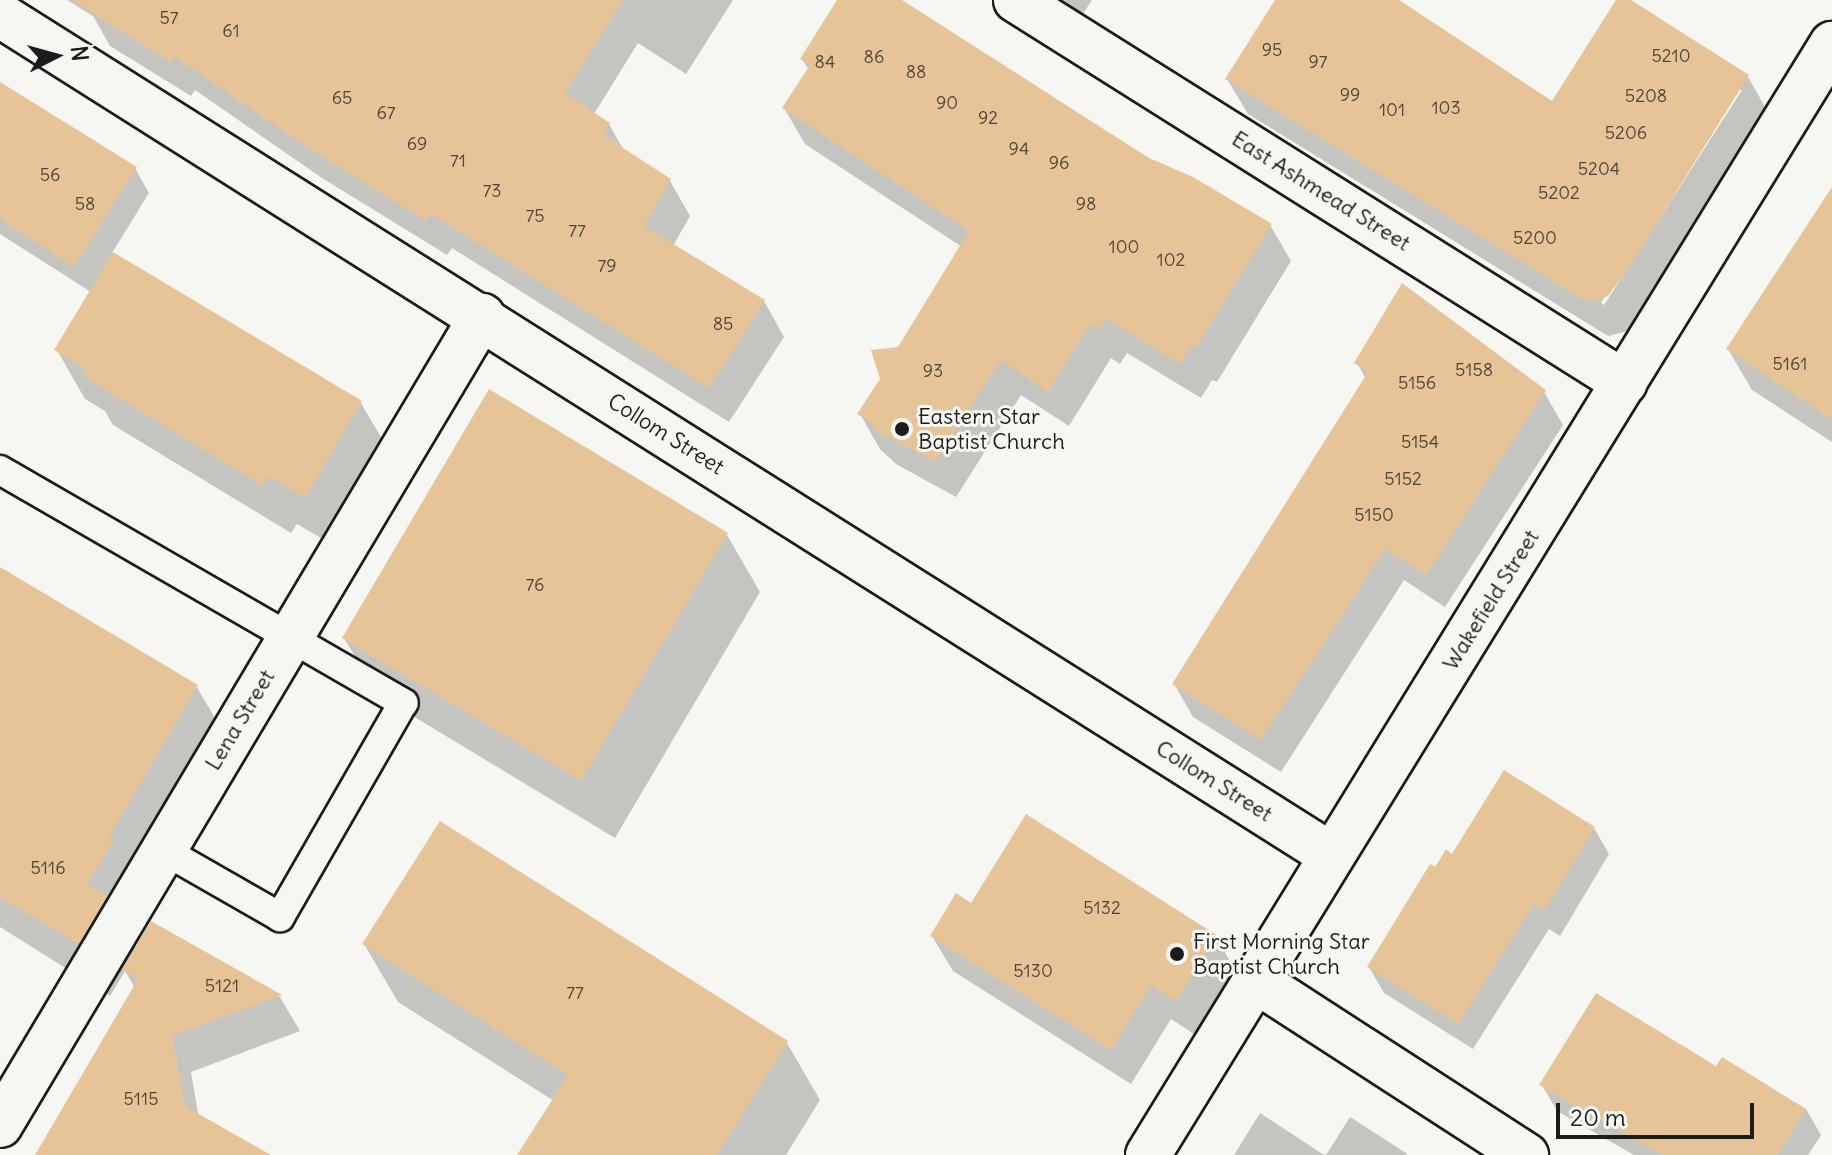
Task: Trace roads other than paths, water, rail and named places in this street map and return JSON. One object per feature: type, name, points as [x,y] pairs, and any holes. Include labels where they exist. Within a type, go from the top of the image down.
[{"type":"street","name":"East Ashmead Street","points":[[1016,0],[1625,383]]},
{"type":"street","name":"Collom Street","points":[[0,15],[482,316],[1331,855]]},
{"type":"street","name":"Wakefield Street","points":[[1148,1155],[1832,44]]},
{"type":"street","name":"Lena Street","points":[[0,1125],[482,316]]},
{"type":"street","points":[[1255,980],[1526,1155]]},
{"type":"lane","points":[[0,470],[403,703],[280,917],[163,850]]},
{"type":"place","name":"Eastern Star Baptist Church","points":[[902,429]]},
{"type":"place","name":"First Morning Star Baptist Church","points":[[1177,954]]}]
